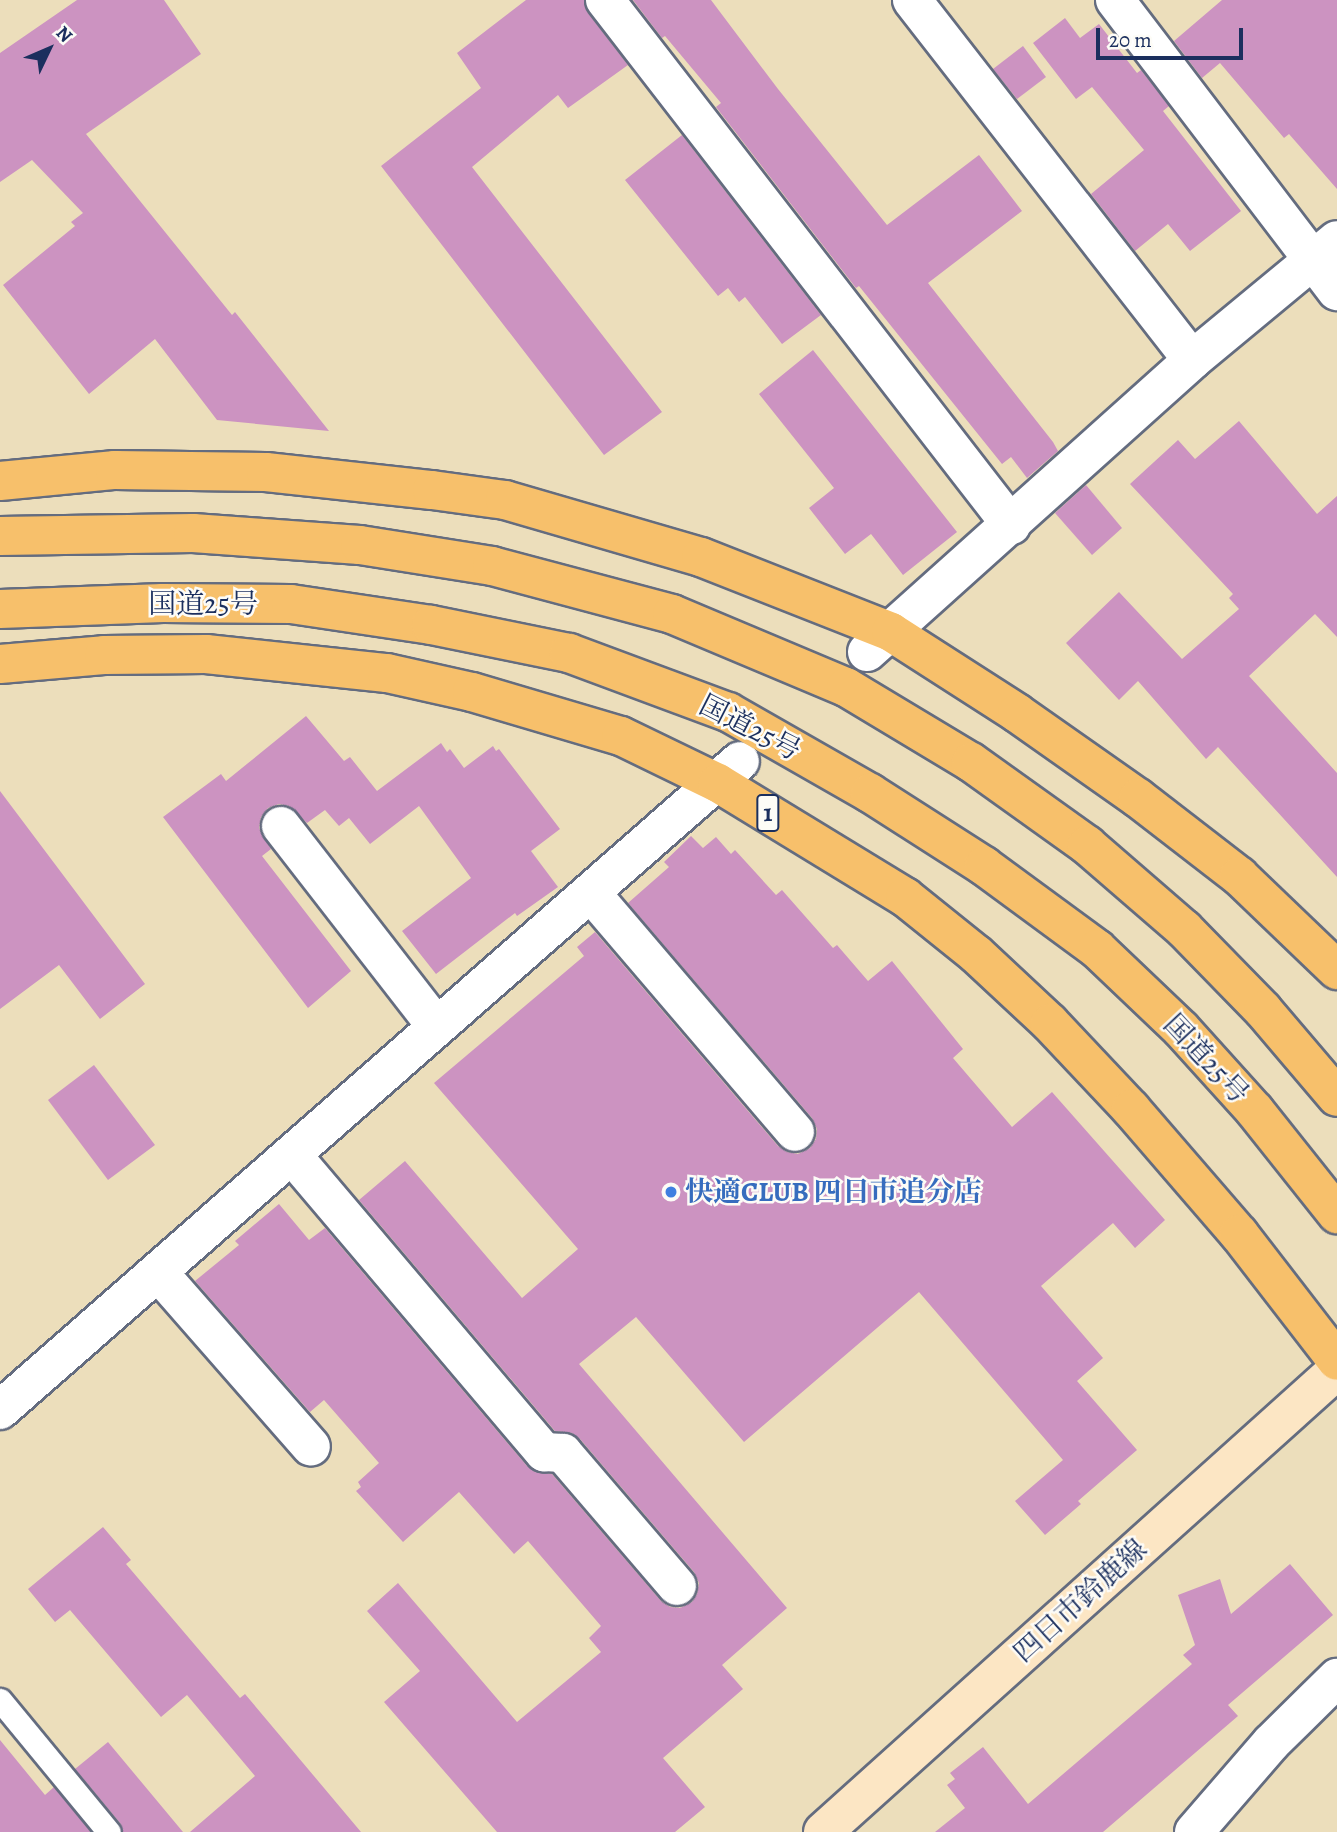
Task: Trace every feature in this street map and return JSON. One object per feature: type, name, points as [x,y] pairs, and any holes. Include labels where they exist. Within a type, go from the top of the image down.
[{"type":"highway","points":[[0,481],[115,470],[265,472],[505,500],[701,556],[879,642],[1017,713],[1138,798],[1239,876],[1337,970]]},
{"type":"highway","points":[[0,536],[193,533],[360,545],[492,566],[672,614],[846,687],[971,762],[1087,845],[1184,929],[1263,1010],[1337,1097]]},
{"type":"highway","name":"国道25号","points":[[0,609],[163,603],[290,604],[431,625],[569,653],[728,712],[870,793],[984,866],[1097,949],[1181,1029],[1255,1111],[1332,1206]]},
{"type":"highway","name":"1","points":[[0,664],[104,655],[206,654],[387,673],[472,692],[621,736],[729,772],[905,897],[976,954],[1050,1023],[1130,1109],[1239,1234],[1337,1361]]},
{"type":"main road","name":"四日市鈴鹿線","points":[[824,1832],[1337,1370]]},
{"type":"street","points":[[605,0],[1011,525]]},
{"type":"street","points":[[912,0],[1192,360]]},
{"type":"street","points":[[1115,0],[1324,251],[1337,291]]},
{"type":"street","points":[[879,642],[1192,360],[1324,251]]},
{"type":"street","points":[[0,1410],[729,772]]},
{"type":"street","points":[[281,825],[436,1026]]},
{"type":"street","points":[[592,893],[795,1132]]},
{"type":"street","points":[[292,1155],[544,1452],[563,1453],[677,1586]]},
{"type":"street","points":[[158,1272],[311,1447]]},
{"type":"street","points":[[1194,1832],[1271,1743],[1337,1678]]},
{"type":"lane","points":[[0,1700],[109,1832]]},
{"type":"building","points":[[77,0],[164,0],[201,54],[86,134],[232,315],[235,312],[329,431],[217,420],[155,339],[89,394],[3,285],[75,226],[71,222],[83,213],[32,160],[0,182],[0,53]]},
{"type":"building","points":[[526,0],[584,0],[588,13],[628,65],[568,108],[558,95],[472,167],[662,412],[604,455],[381,166],[481,88],[457,53]]},
{"type":"building","points":[[633,0],[711,0],[887,225],[979,155],[1022,211],[928,283],[1058,451],[1027,478],[1011,457],[1002,464],[859,286],[856,288],[716,107],[721,103],[665,36],[662,38]]},
{"type":"building","points":[[1222,0],[1337,0],[1337,189],[1289,134],[1284,138],[1220,63],[1202,78],[1174,41]]},
{"type":"building","points":[[1065,18],[1080,38],[1099,24],[1137,73],[1141,70],[1169,106],[1163,111],[1241,211],[1190,251],[1168,224],[1135,251],[1091,194],[1144,150],[1092,87],[1076,99],[1033,43]]},
{"type":"building","points":[[1023,46],[1046,77],[1017,99],[993,69]]},
{"type":"building","points":[[682,135],[821,315],[782,344],[745,297],[739,302],[728,288],[718,296],[625,180]]},
{"type":"building","points":[[813,350],[957,532],[903,575],[871,534],[845,554],[809,508],[834,488],[759,394]]},
{"type":"building","points":[[1239,421],[1317,514],[1337,496],[1337,637],[1315,614],[1249,676],[1337,773],[1337,877],[1218,747],[1206,759],[1138,681],[1119,700],[1066,643],[1119,592],[1182,659],[1239,609],[1229,598],[1233,594],[1130,484],[1178,440],[1195,459]]},
{"type":"building","points":[[1086,485],[1122,528],[1092,555],[1055,513]]},
{"type":"building","points":[[306,716],[344,761],[350,757],[377,791],[441,743],[447,752],[450,749],[464,768],[493,746],[496,751],[499,749],[560,829],[531,851],[558,887],[517,916],[515,913],[436,974],[402,931],[471,878],[419,806],[370,844],[349,818],[339,826],[325,810],[307,823],[289,806],[279,804],[268,808],[261,817],[259,828],[271,849],[262,856],[351,971],[308,1008],[163,817],[221,774],[226,781]]},
{"type":"building","points":[[0,791],[145,984],[100,1019],[59,965],[0,1009]]},
{"type":"building","points":[[691,836],[703,848],[716,837],[731,854],[735,850],[776,895],[782,890],[833,948],[837,945],[868,981],[892,961],[963,1049],[953,1058],[1012,1127],[1052,1092],[1165,1220],[1135,1248],[1113,1223],[1041,1286],[1103,1358],[1077,1381],[1137,1450],[1078,1501],[1081,1504],[1045,1535],[1015,1501],[1063,1460],[919,1292],[744,1442],[636,1317],[579,1364],[787,1608],[722,1665],[743,1689],[663,1758],[705,1807],[675,1832],[497,1832],[384,1702],[420,1671],[367,1611],[398,1583],[517,1722],[601,1652],[589,1638],[601,1626],[528,1541],[514,1554],[459,1492],[403,1542],[356,1491],[361,1487],[358,1482],[379,1463],[324,1400],[310,1412],[195,1281],[239,1245],[235,1241],[279,1204],[309,1240],[325,1228],[527,1466],[535,1472],[552,1474],[661,1601],[670,1607],[680,1608],[692,1602],[699,1583],[694,1572],[580,1439],[572,1433],[555,1431],[359,1200],[405,1161],[522,1298],[578,1249],[434,1083],[584,956],[577,947],[595,932],[778,1146],[787,1152],[798,1154],[810,1148],[816,1139],[817,1129],[812,1118],[628,903],[669,867],[664,862]]},
{"type":"building","points":[[94,1065],[155,1145],[108,1180],[48,1100]]},
{"type":"building","points":[[103,1527],[131,1560],[126,1564],[240,1698],[245,1694],[361,1832],[190,1832],[255,1776],[187,1695],[161,1717],[70,1610],[55,1622],[28,1589]]},
{"type":"building","points":[[1290,1564],[1333,1615],[1228,1705],[1238,1716],[1103,1832],[935,1832],[965,1808],[947,1785],[955,1779],[950,1773],[983,1747],[1028,1804],[1192,1664],[1183,1655],[1195,1645],[1178,1595],[1220,1579],[1231,1614]]},
{"type":"building","points":[[0,1740],[45,1795],[54,1787],[91,1832],[0,1832]]},
{"type":"building","points":[[108,1742],[183,1832],[123,1832],[120,1823],[75,1769]]},
{"type":"place","name":"快適CLUB 四日市追分店","points":[[671,1192]]}]
